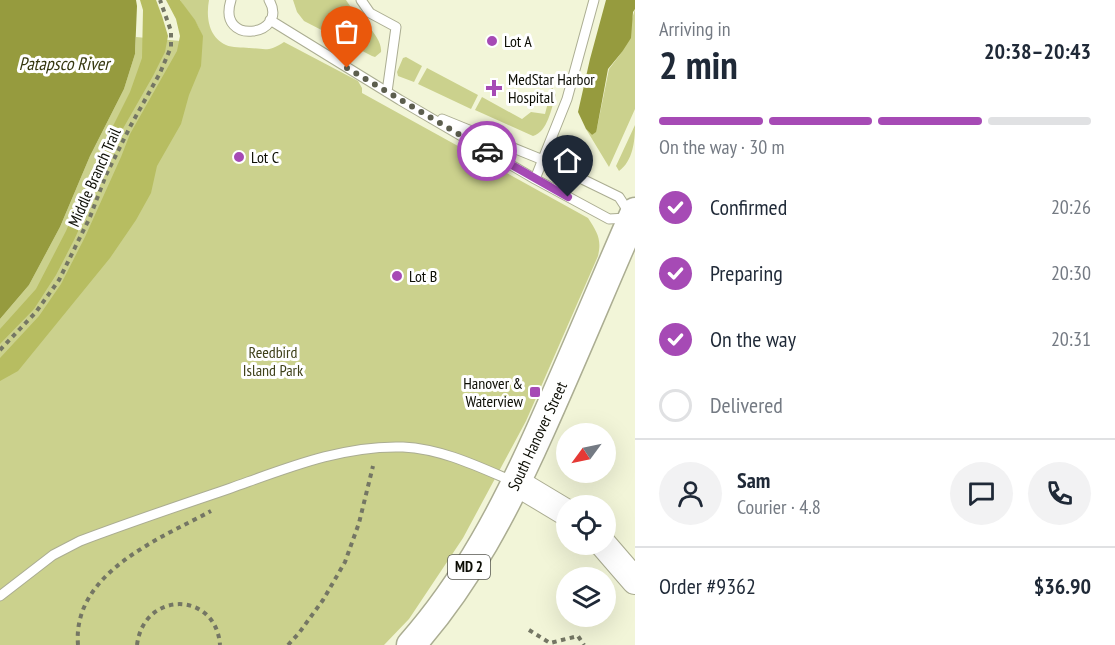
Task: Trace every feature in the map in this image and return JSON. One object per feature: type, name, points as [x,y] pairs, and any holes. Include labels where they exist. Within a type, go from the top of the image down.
[{"type":"main road","name":"South Hanover Street","points":[[411,645],[433,620],[473,562],[516,483],[557,395],[634,216]]},
{"type":"main road","points":[[516,483],[556,507]]},
{"type":"main road","points":[[613,555],[635,581]]},
{"type":"lane","points":[[231,0],[229,7],[231,21],[244,32],[259,31],[266,27],[273,11],[269,0]]},
{"type":"lane","points":[[361,0],[370,13],[396,27],[387,92]]},
{"type":"lane","points":[[535,179],[567,99],[594,0]]},
{"type":"lane","points":[[270,20],[535,179],[609,219],[634,216]]},
{"type":"lane","points":[[409,105],[543,160],[619,198],[634,216]]},
{"type":"lane","points":[[0,596],[53,555],[80,541],[246,482],[333,454],[374,447],[404,447],[435,451],[516,483]]},
{"type":"path","name":"Middle Branch Trail","points":[[0,350],[36,312],[59,280],[90,217],[106,175],[160,73],[171,47],[171,31],[160,0]]},
{"type":"path","points":[[288,645],[323,600],[345,562],[359,524],[373,465]]},
{"type":"path","points":[[78,645],[77,635],[82,612],[94,590],[110,571],[140,549],[211,511]]},
{"type":"path","points":[[138,645],[139,633],[145,621],[156,611],[169,605],[184,604],[198,608],[209,617],[217,629],[220,645]]},
{"type":"path","points":[[529,630],[550,643],[578,636],[584,645]]},
{"type":"green space","name":"Reedbird Island Park","points":[[180,0],[209,0],[210,26],[215,37],[226,45],[267,49],[284,42],[358,81],[362,93],[588,218],[598,236],[598,256],[526,421],[463,538],[409,619],[384,645],[0,645],[0,319],[29,285],[60,227],[90,156],[124,89],[135,54],[136,37],[202,43],[198,26]]},
{"type":"green space","points":[[293,0],[346,0],[378,39],[381,52],[375,57],[372,56],[304,21],[297,12]]},
{"type":"green space","points":[[635,9],[635,109],[609,167],[586,129],[592,135],[597,128],[609,69],[622,52]]},
{"type":"green space","points":[[406,57],[422,66],[414,82],[398,76],[397,72],[403,58]]},
{"type":"green space","points":[[427,68],[478,95],[471,109],[418,84]]},
{"type":"green space","points":[[552,87],[556,95],[546,125],[533,136],[475,110],[482,97],[522,119],[531,112],[545,114]]},
{"type":"green space","points":[[635,125],[634,144],[630,156],[619,171],[616,166]]},
{"type":"shaded area","points":[[140,0],[156,0],[168,36],[165,52],[121,132],[93,199],[56,275],[34,309],[0,344],[0,329],[36,289],[66,231],[96,160],[130,92],[142,58],[143,10]]},
{"type":"shaded area","points":[[166,0],[180,0],[195,20],[203,36],[201,66],[189,95],[181,124],[157,166],[151,193],[110,258],[18,371],[0,381],[0,358],[39,316],[61,284],[85,237],[130,134],[177,51],[180,36],[176,19]]},
{"type":"water","name":"Patapsco River","points":[[0,0],[136,0],[137,6],[135,54],[124,89],[90,156],[60,227],[29,285],[0,319]]},
{"type":"water","points":[[606,0],[635,0],[635,9],[631,38],[608,69],[597,128],[592,135],[586,129],[578,112]]},
{"type":"way so far","points":[[347,68],[487,151]]},
{"type":"place","name":"Lot A","points":[[492,41]]},
{"type":"place","name":"MedStar Harbor Hospital","points":[[494,88]]},
{"type":"place","name":"Lot C","points":[[239,157]]},
{"type":"place","name":"Lot B","points":[[397,276]]},
{"type":"place","name":"Hanover & Waterview","points":[[535,392]]},
{"type":"route","points":[[487,151],[568,197]]}]
